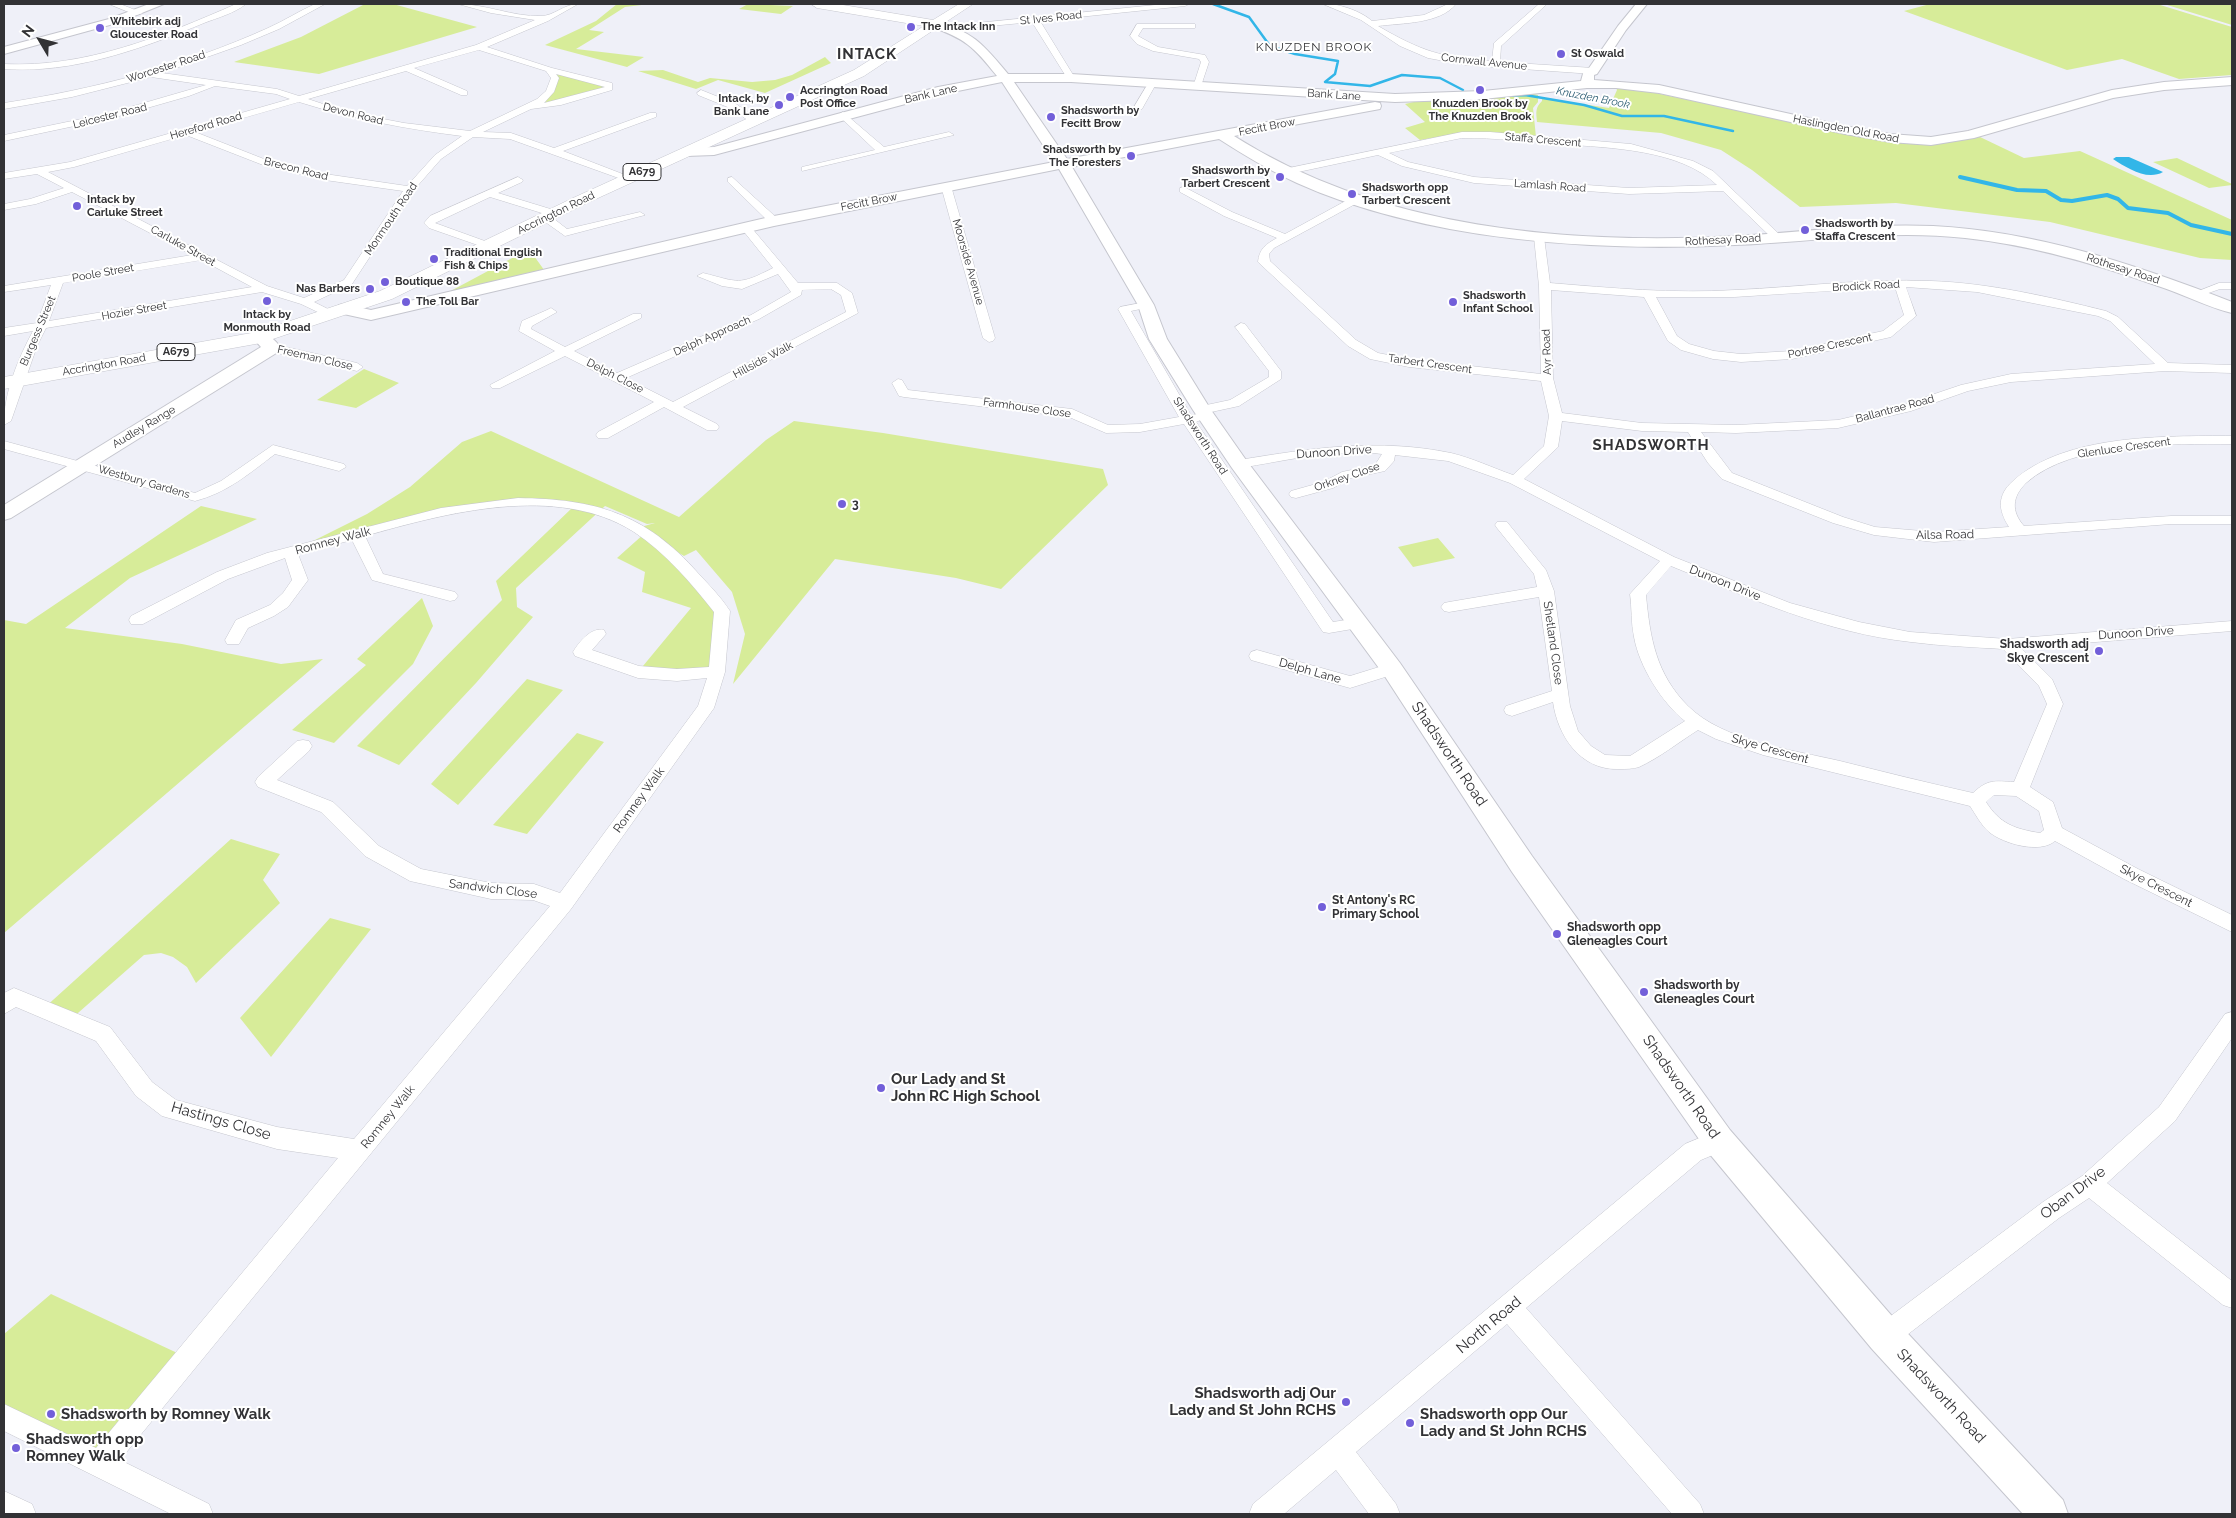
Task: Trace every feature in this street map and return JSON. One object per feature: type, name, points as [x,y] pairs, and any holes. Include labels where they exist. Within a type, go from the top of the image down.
[{"type":"main road","points":[[4,51],[139,13],[159,4]]},
{"type":"main road","points":[[817,4],[940,26]]},
{"type":"main road","name":"Accrington Road","points":[[11,382],[266,342],[421,280],[549,215],[859,73],[940,26],[967,4]]},
{"type":"main road","points":[[1587,84],[1586,76],[1593,72],[1622,28],[1642,4]]},
{"type":"main road","name":"Shadsworth Road","points":[[940,26],[978,45],[1005,78],[1063,164],[1146,305],[1158,339],[1205,414],[1239,464],[1392,669],[1522,864],[1719,1141],[1885,1336],[2049,1514]]},
{"type":"main road","points":[[1593,72],[1599,74],[1606,83]]},
{"type":"main road","name":"Bank Lane","points":[[686,152],[714,151],[942,90],[1005,78],[1071,78],[1395,98]]},
{"type":"main road","name":"Haslingden Old Road","points":[[1606,83],[1659,89],[1877,136],[1931,140],[1969,135],[2112,94],[2164,86],[2232,81]]},
{"type":"main road","points":[[1395,98],[1483,94],[1606,83]]},
{"type":"main road","name":"Fecitt Brow","points":[[338,312],[371,315],[774,221],[946,186],[1382,105],[1395,98]]},
{"type":"main road","name":"Rothesay Road","points":[[1222,136],[1284,172],[1315,186],[1355,200],[1420,217],[1539,237],[1600,242],[1706,242],[1867,230],[1964,233],[2052,247],[2131,270],[2232,308]]},
{"type":"main road","name":"Audley Range","points":[[4,514],[82,465],[266,342]]},
{"type":"street","points":[[113,4],[139,13]]},
{"type":"street","points":[[4,67],[17,69],[46,68],[81,61],[200,23],[242,4]]},
{"type":"street","name":"Worcester Road","points":[[4,106],[62,96],[150,74],[270,30],[321,4]]},
{"type":"street","points":[[462,4],[491,11],[545,19]]},
{"type":"street","name":"Hereford Road","points":[[4,176],[71,164],[478,47],[545,19],[574,4]]},
{"type":"street","name":"St Ives Road","points":[[940,26],[1035,20],[1185,4]]},
{"type":"street","name":"Cornwall Avenue","points":[[1327,4],[1364,18],[1370,24],[1422,53],[1454,61],[1593,72]]},
{"type":"street","points":[[1370,24],[1429,15],[1445,10],[1452,4]]},
{"type":"street","points":[[1496,64],[1497,45],[1542,4]]},
{"type":"street","points":[[1035,20],[1071,78]]},
{"type":"street","points":[[1192,26],[1140,26],[1134,36],[1140,44],[1150,48],[1202,57],[1206,62],[1197,87]]},
{"type":"street","name":"Monmouth Road","points":[[305,302],[348,282],[409,189],[438,157],[471,134],[531,107],[569,100],[609,88],[609,85],[572,74],[550,70],[478,47]]},
{"type":"street","points":[[406,68],[464,93]]},
{"type":"street","name":"Monmouth Road","points":[[531,107],[550,92],[555,78],[550,70]]},
{"type":"street","name":"Devon Road","points":[[150,74],[214,85],[277,92],[345,114],[379,121],[471,134],[511,136],[555,151],[573,160],[628,178]]},
{"type":"street","points":[[1139,107],[1152,84]]},
{"type":"street","name":"Leicester Road","points":[[4,138],[112,116],[214,85]]},
{"type":"street","points":[[701,93],[733,106],[755,121]]},
{"type":"street","points":[[555,151],[653,115]]},
{"type":"street","points":[[843,115],[881,150]]},
{"type":"street","name":"Brecon Road","points":[[187,132],[266,162],[325,177],[409,189]]},
{"type":"street","points":[[805,169],[949,135]]},
{"type":"street","name":"Staffa Crescent","points":[[1284,172],[1462,135],[1490,135],[1632,147],[1690,163],[1710,173],[1776,237]]},
{"type":"street","name":"Lamlash Road","points":[[1378,152],[1405,164],[1474,180],[1629,191],[1726,188]]},
{"type":"street","name":"Carluke Street","points":[[39,171],[71,189],[142,223],[263,288],[338,312]]},
{"type":"street","points":[[489,246],[429,223],[434,218],[518,180]]},
{"type":"street","points":[[732,180],[774,221]]},
{"type":"street","name":"Moorside Avenue","points":[[946,186],[989,338]]},
{"type":"street","points":[[4,207],[32,202],[71,189]]},
{"type":"street","points":[[1184,190],[1220,210],[1284,237]]},
{"type":"street","points":[[489,193],[549,215],[565,233],[640,215]]},
{"type":"street","name":"Tarbert Crescent","points":[[1355,200],[1284,237],[1266,250],[1263,258],[1264,262],[1365,352],[1409,363],[1547,378]]},
{"type":"street","points":[[746,228],[795,287]]},
{"type":"street","name":"Ayr Road","points":[[1515,480],[1551,447],[1556,416],[1547,378],[1545,286],[1539,237]]},
{"type":"street","name":"Poole Street","points":[[4,289],[202,256]]},
{"type":"street","points":[[703,276],[732,287],[750,284],[779,269]]},
{"type":"street","name":"Burgess Street","points":[[4,421],[11,382],[41,327],[58,281]]},
{"type":"street","name":"Brodick Road","points":[[1545,286],[1649,295],[1732,294],[1899,284],[1934,284],[1990,290],[2102,314],[2114,319],[2165,367]]},
{"type":"street","name":"Portree Crescent","points":[[1649,295],[1672,338],[1685,347],[1713,355],[1741,358],[1792,356],[1888,334],[1910,316],[1906,299],[1899,284]]},
{"type":"street","name":"Hillside Walk","points":[[669,405],[852,313],[846,293],[833,285],[795,287]]},
{"type":"street","points":[[2197,294],[2219,286],[2232,286]]},
{"type":"street","name":"Delph Approach","points":[[618,377],[756,317],[797,294],[795,287]]},
{"type":"street","name":"Hozier Street","points":[[4,332],[263,288]]},
{"type":"street","name":"Shadsworth Road","points":[[1146,305],[1124,309],[1187,419],[1329,628],[1358,623]]},
{"type":"street","name":"Delph Close","points":[[551,312],[526,324],[525,331],[618,377],[712,427]]},
{"type":"street","name":"Delph Close","points":[[496,385],[637,316]]},
{"type":"street","name":"Farmhouse Close","points":[[898,383],[904,393],[1072,413],[1106,430],[1140,428],[1205,414],[1234,403],[1275,379],[1275,372],[1241,327]]},
{"type":"street","name":"Freeman Close","points":[[266,342],[357,367]]},
{"type":"street","name":"Ballantrae Road","points":[[1556,416],[1642,427],[1736,429],[1838,424],[1906,408],[1965,388],[2011,378],[2165,367],[2232,369]]},
{"type":"street","name":"Delph Close","points":[[603,435],[669,405]]},
{"type":"street","name":"Ailsa Road","points":[[1692,428],[1713,460],[1727,476],[1858,527],[1892,534],[1934,536],[2170,520],[2232,520]]},
{"type":"street","name":"Glenluce Crescent","points":[[2019,530],[2007,513],[2007,499],[2021,478],[2043,466],[2084,452],[2172,440],[2232,440]]},
{"type":"street","points":[[4,445],[82,465]]},
{"type":"street","name":"Dunoon Drive","points":[[1239,464],[1314,452],[1368,448],[1450,457],[1515,480],[1669,560],[1785,607],[1859,627],[1910,637],[2008,644],[2232,626]]},
{"type":"street","name":"Westbury Gardens","points":[[82,465],[195,497],[212,493],[273,449],[338,467]]},
{"type":"street","name":"Orkney Close","points":[[1296,494],[1328,485],[1347,475],[1380,468],[1387,461],[1390,450]]},
{"type":"street","name":"Romney Walk","points":[[99,1465],[564,902],[706,708],[716,672],[722,611],[688,568],[656,539],[622,519],[575,505],[536,501],[465,506],[253,562],[187,592],[137,620]]},
{"type":"street","name":"Shetland Close","points":[[1502,525],[1541,573],[1546,591],[1560,694],[1573,738],[1593,756],[1612,763],[1633,762],[1697,722]]},
{"type":"street","points":[[357,534],[377,577],[450,596]]},
{"type":"street","points":[[233,640],[242,624],[263,616],[290,598],[300,580],[290,552]]},
{"type":"street","name":"Skye Crescent","points":[[1669,560],[1638,594],[1642,638],[1660,683],[1682,710],[1697,722],[1722,735],[1763,749],[1976,800]]},
{"type":"street","name":"Shetland Close","points":[[1449,607],[1546,591]]},
{"type":"street","points":[[598,634],[581,652],[638,672],[677,675],[716,672]]},
{"type":"street","points":[[2008,644],[2046,683],[2055,704],[2020,789]]},
{"type":"street","name":"Delph Lane","points":[[1257,656],[1350,682],[1392,669]]},
{"type":"street","name":"Shetland Close","points":[[1512,710],[1560,694]]},
{"type":"street","name":"Sandwich Close","points":[[303,746],[264,782],[327,807],[372,851],[417,876],[432,880],[491,891],[534,892],[564,902]]},
{"type":"street","points":[[1990,788],[2020,789],[2047,807],[2054,832],[2044,841],[2011,836],[1988,822],[1976,800],[1990,788]]},
{"type":"street","name":"Skye Crescent","points":[[2054,832],[2131,874],[2232,924]]},
{"type":"street","name":"Hastings Close","points":[[4,1005],[14,997],[103,1034],[144,1089],[170,1109],[277,1138],[360,1151]]},
{"type":"street","name":"Oban Drive","points":[[1885,1336],[2051,1210],[2090,1184],[2167,1114],[2232,1021]]},
{"type":"street","name":"North Road","points":[[1263,1514],[1693,1152],[1719,1141]]},
{"type":"street","points":[[2090,1184],[2232,1296]]},
{"type":"street","points":[[1509,1308],[1690,1514]]},
{"type":"street","points":[[4,1417],[199,1514]]},
{"type":"street","points":[[1339,1451],[1386,1514]]},
{"type":"street","points":[[4,1504],[22,1514]]},
{"type":"green space","points":[[365,4],[393,4],[477,27],[319,74],[234,62],[301,37]]},
{"type":"green space","points":[[617,4],[650,4],[625,7],[589,30],[604,32],[576,49],[644,57],[627,67],[545,45],[596,21]]},
{"type":"green space","points":[[748,4],[793,6],[781,14],[739,9]]},
{"type":"green space","points":[[1930,4],[2157,4],[2232,27],[2232,75],[2179,79],[2122,59],[2067,70],[1904,11]]},
{"type":"green space","points":[[2164,4],[2232,4],[2232,25]]},
{"type":"green space","points":[[825,57],[831,63],[765,93],[718,80],[696,89],[638,71],[663,70],[698,82],[710,78],[752,82],[775,80],[792,75]]},
{"type":"green space","points":[[551,70],[572,74],[609,88],[531,107],[540,101],[555,78]]},
{"type":"green space","points":[[1616,87],[1642,90],[1881,141],[1910,144],[1980,137],[2024,158],[2080,151],[2232,220],[2232,260],[2200,258],[2050,222],[1896,203],[1800,207],[1752,170],[1721,150],[1661,133],[1537,122],[1536,110],[1542,98],[1609,108],[1617,90]]},
{"type":"green space","points":[[1529,93],[1538,95],[1538,102],[1533,108],[1536,137],[1471,132],[1420,140],[1405,128],[1425,122],[1405,104],[1422,100]]},
{"type":"green space","points":[[2177,158],[2232,185],[2209,188],[2153,162]]},
{"type":"green space","points":[[529,249],[547,274],[432,301]]},
{"type":"green space","points":[[364,369],[399,383],[356,408],[317,400]]},
{"type":"green space","points":[[794,421],[883,433],[1103,469],[1108,485],[1001,589],[956,578],[835,559],[733,684],[745,634],[732,592],[696,550],[684,556],[650,536],[722,611],[717,672],[638,672],[691,608],[642,592],[645,572],[617,558],[645,533],[637,528],[655,523],[647,524],[605,506],[516,588],[517,607],[533,617],[476,683],[399,765],[357,746],[502,600],[496,581],[572,508],[537,501],[465,506],[321,544],[313,541],[367,514],[410,487],[462,442],[491,431],[679,517],[766,440]]},
{"type":"green space","points":[[201,506],[257,519],[130,578],[65,628],[182,644],[281,664],[323,659],[4,933],[4,620],[26,624]]},
{"type":"green space","points":[[1438,538],[1455,558],[1413,567],[1398,547]]},
{"type":"green space","points":[[422,598],[433,626],[413,664],[334,743],[292,730],[366,665],[357,659]]},
{"type":"green space","points":[[527,679],[563,690],[458,805],[431,784]]},
{"type":"green space","points":[[577,733],[604,742],[527,834],[493,825]]},
{"type":"green space","points":[[231,839],[280,854],[263,880],[280,903],[196,983],[187,967],[173,957],[161,953],[144,955],[70,1020],[43,1009]]},
{"type":"green space","points":[[330,918],[371,929],[271,1057],[240,1018]]},
{"type":"green space","points":[[51,1294],[188,1358],[99,1465],[4,1417],[4,1334]]},
{"type":"water","points":[[2116,157],[2129,157],[2163,172],[2150,175],[2137,172],[2113,159]]},
{"type":"waterway","name":"Knuzden Brook","points":[[1213,4],[1249,17],[1270,46],[1295,54],[1338,61],[1335,74],[1325,82],[1370,86],[1402,75],[1440,78],[1463,90]]},
{"type":"waterway","name":"Knuzden Brook","points":[[1504,96],[1525,95],[1584,105],[1622,116],[1664,116],[1733,131]]},
{"type":"waterway","name":"Knuzden Brook","points":[[1960,177],[2017,190],[2046,191],[2061,200],[2072,201],[2107,195],[2118,199],[2128,208],[2168,213],[2191,225],[2232,234]]},
{"type":"place","name":"The Intack Inn","points":[[911,27]]},
{"type":"place","name":"Whitebirk adj Gloucester Road","points":[[100,28]]},
{"type":"place","name":"St Oswald","points":[[1561,54]]},
{"type":"place","name":"Knuzden Brook by The Knuzden Brook","points":[[1480,90]]},
{"type":"place","name":"Accrington Road Post Office","points":[[790,97]]},
{"type":"place","name":"Intack, by Bank Lane","points":[[779,105]]},
{"type":"place","name":"Shadsworth by Fecitt Brow","points":[[1051,117]]},
{"type":"place","name":"Shadsworth by The Foresters","points":[[1131,156]]},
{"type":"place","name":"Shadsworth by Tarbert Crescent","points":[[1280,177]]},
{"type":"place","name":"Shadsworth opp Tarbert Crescent","points":[[1352,194]]},
{"type":"place","name":"Intack by Carluke Street","points":[[77,206]]},
{"type":"place","name":"Shadsworth by Staffa Crescent","points":[[1805,230]]},
{"type":"place","name":"Traditional English Fish & Chips","points":[[434,259]]},
{"type":"place","name":"Boutique 88","points":[[385,282]]},
{"type":"place","name":"Nas Barbers","points":[[370,289]]},
{"type":"place","name":"Intack by Monmouth Road","points":[[267,301]]},
{"type":"place","name":"The Toll Bar","points":[[406,302]]},
{"type":"place","name":"Shadsworth Infant School","points":[[1453,302]]},
{"type":"place","name":"3","points":[[842,504]]},
{"type":"place","name":"Shadsworth adj Skye Crescent","points":[[2099,651]]},
{"type":"place","name":"St Antony's RC Primary School","points":[[1322,907]]},
{"type":"place","name":"Shadsworth opp Gleneagles Court","points":[[1557,934]]},
{"type":"place","name":"Shadsworth by Gleneagles Court","points":[[1644,992]]},
{"type":"place","name":"Our Lady and St John RC High School","points":[[881,1088]]},
{"type":"place","name":"Shadsworth adj Our Lady and St John RCHS","points":[[1346,1402]]},
{"type":"place","name":"Shadsworth by Romney Walk","points":[[51,1414]]},
{"type":"place","name":"Shadsworth opp Our Lady and St John RCHS","points":[[1410,1423]]},
{"type":"place","name":"Shadsworth opp Romney Walk","points":[[16,1448]]},
{"type":"district","name":"KNUZDEN BROOK","points":[[1314,47]]},
{"type":"district","name":"INTACK","points":[[867,54]]},
{"type":"district","name":"SHADSWORTH","points":[[1651,445]]}]
